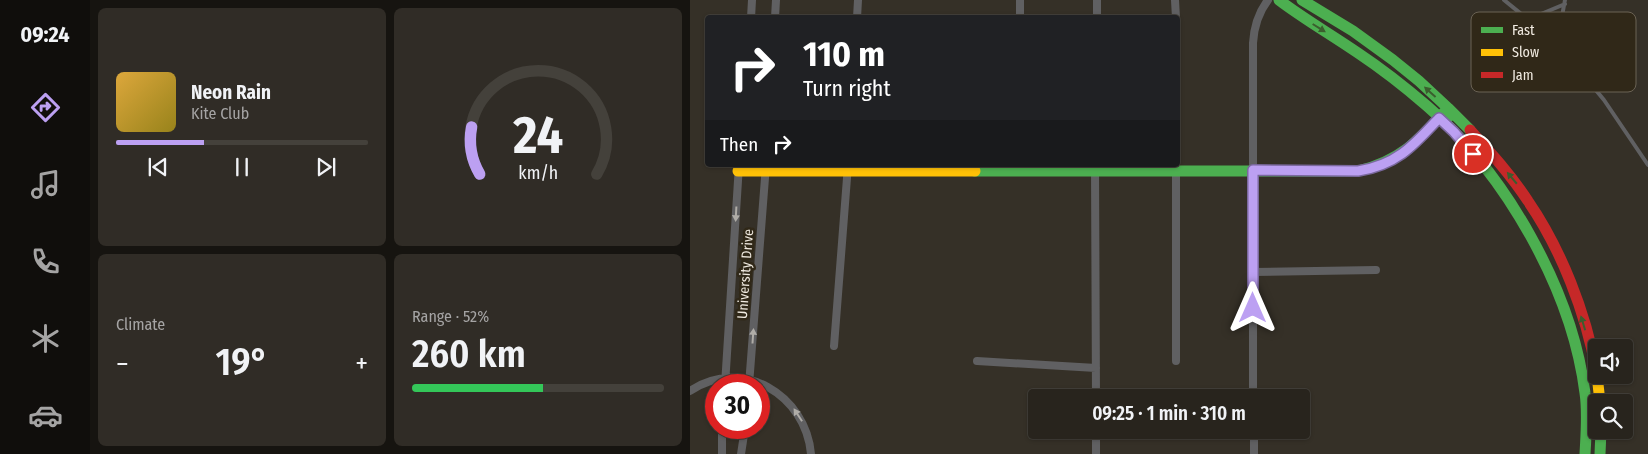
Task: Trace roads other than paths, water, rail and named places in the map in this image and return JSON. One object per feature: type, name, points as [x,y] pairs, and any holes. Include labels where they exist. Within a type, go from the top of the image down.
[{"type":"street","points":[[751,15],[752,0]]},
{"type":"street","points":[[775,15],[776,0]]},
{"type":"street","points":[[857,15],[858,0]]},
{"type":"street","points":[[1020,0],[1020,15]]},
{"type":"street","points":[[1097,0],[1097,15]]},
{"type":"street","points":[[1176,0],[1176,15]]},
{"type":"street","points":[[1254,389],[1254,32],[1257,19],[1268,0]]},
{"type":"street","points":[[1279,0],[1374,65],[1439,118],[1454,132],[1488,171],[1516,208],[1553,280],[1574,340],[1581,365],[1586,406],[1586,454]]},
{"type":"street","points":[[1302,0],[1380,50],[1419,81],[1474,134],[1512,179],[1539,218],[1564,268],[1574,292],[1588,339]]},
{"type":"street","points":[[738,168],[1176,168],[1358,171],[1370,169],[1388,162],[1406,152],[1448,108]]},
{"type":"street","points":[[1448,108],[1454,132]]},
{"type":"street","name":"University Drive","points":[[725,374],[738,168]]},
{"type":"street","name":"University Drive","points":[[750,374],[765,168]]},
{"type":"street","points":[[834,346],[848,168]]},
{"type":"street","points":[[1095,168],[1096,389]]},
{"type":"street","points":[[1176,168],[1176,361]]},
{"type":"street","points":[[1253,272],[1376,270]]},
{"type":"street","points":[[977,361],[1096,368]]},
{"type":"street","points":[[690,391],[705,384]]},
{"type":"street","points":[[770,387],[784,397],[796,411],[806,428],[811,454]]},
{"type":"street","points":[[722,439],[722,454]]},
{"type":"street","points":[[740,454],[743,439]]},
{"type":"street","points":[[1096,439],[1096,454]]},
{"type":"street","points":[[1254,439],[1254,454]]},
{"type":"street","points":[[1600,454],[1601,439]]},
{"type":"lane","points":[[1504,0],[1520,12]]},
{"type":"lane","points":[[1544,12],[1565,2]]},
{"type":"lane","points":[[1597,92],[1648,165]]}]
